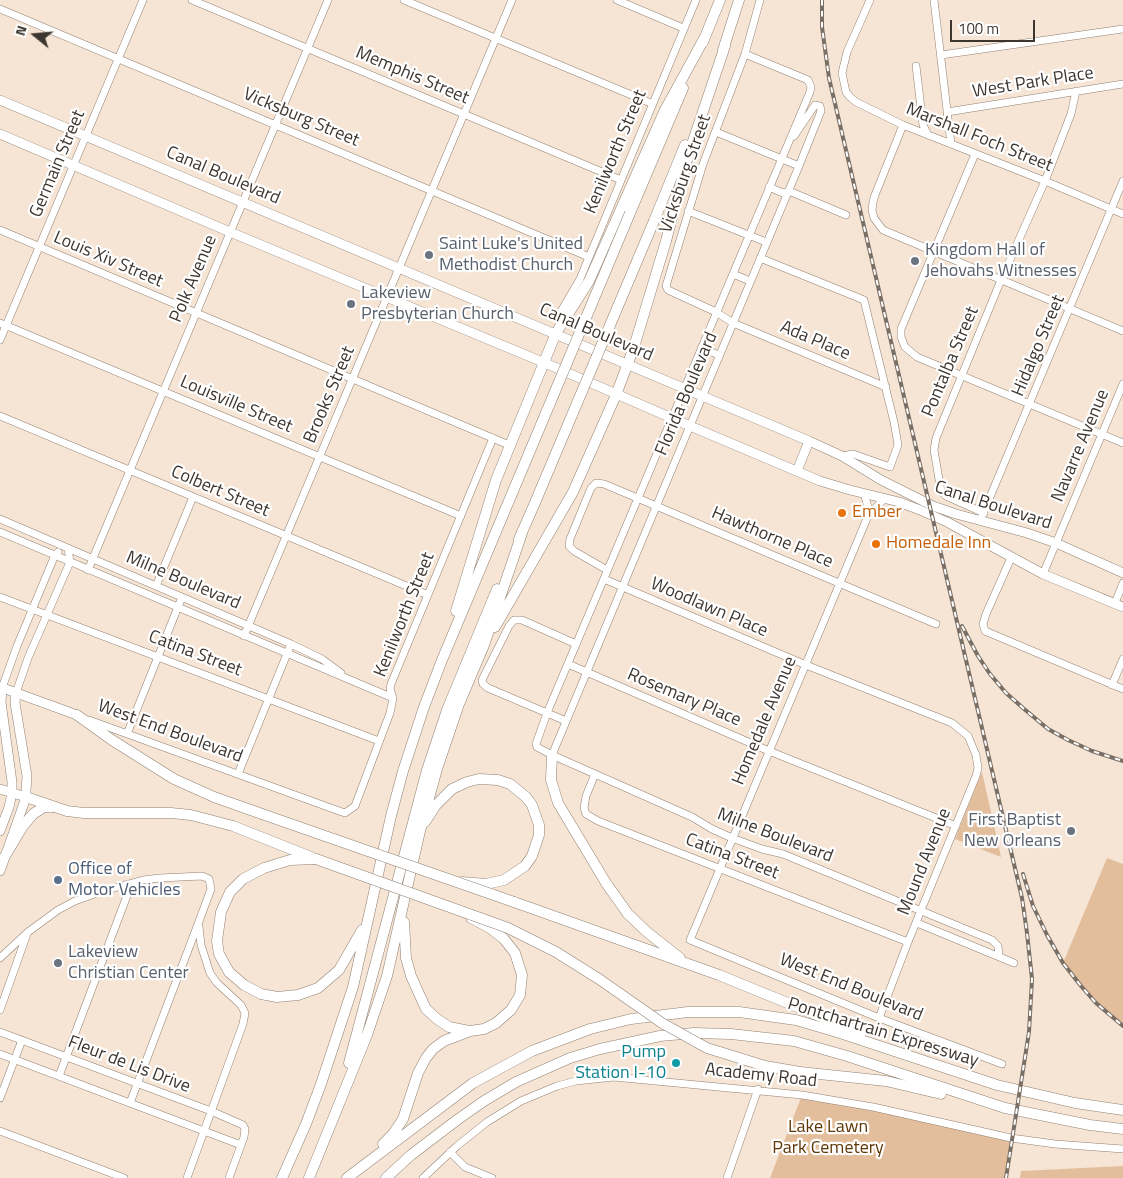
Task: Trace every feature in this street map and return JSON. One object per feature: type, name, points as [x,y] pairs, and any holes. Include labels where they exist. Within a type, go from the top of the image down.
[{"type":"highway","points":[[442,660],[720,0]]},
{"type":"highway","points":[[484,645],[573,492],[628,364],[666,241],[688,156],[739,0]]},
{"type":"highway","points":[[282,1178],[306,1124],[353,987],[391,816],[403,771],[442,660],[496,480],[556,333],[588,280],[664,112],[705,37]]},
{"type":"highway","points":[[321,1147],[354,1048],[406,841],[436,740],[480,629],[654,221],[725,46]]},
{"type":"highway","points":[[309,1178],[367,1035],[387,976],[420,831],[447,737],[484,645],[522,533]]},
{"type":"highway","points":[[77,716],[119,745],[174,778],[214,797],[692,965],[959,1072]]},
{"type":"highway","points":[[552,755],[551,780],[558,803],[610,889],[628,914],[647,932],[692,965]]},
{"type":"highway","points":[[420,831],[436,805],[452,789],[479,779],[498,780],[510,784],[522,793],[532,805],[539,825],[539,835],[532,856],[525,866],[504,880],[486,884],[459,882]]},
{"type":"highway","points":[[26,797],[53,807],[84,813],[171,813],[191,815],[233,826],[316,859],[508,928],[556,952],[662,1023],[707,1048],[765,1066],[800,1072],[886,1081],[941,1094],[974,1099]]},
{"type":"highway","points":[[5,856],[23,826],[33,814],[44,807],[53,807]]},
{"type":"highway","points":[[316,859],[290,860],[264,868],[243,879],[230,892],[221,912],[218,941],[220,954],[234,978],[261,994],[278,997],[298,995],[318,988],[339,970],[361,932],[372,908]]},
{"type":"highway","points":[[405,896],[403,930],[406,958],[418,993],[426,1009],[437,1019],[449,1027],[470,1031]]},
{"type":"highway","points":[[348,1177],[370,1157],[403,1119],[418,1074],[429,1054],[444,1041],[484,1028],[503,1018],[516,1001],[522,984],[522,975],[515,953],[504,939],[490,928],[457,910]]},
{"type":"highway","name":"Pontchartrain Expressway","points":[[348,1177],[438,1108],[473,1083],[500,1067],[569,1035],[649,1016],[709,1011],[739,1012],[796,1020],[1034,1095],[1123,1110]]},
{"type":"highway","name":"Pontchartrain Expressway","points":[[386,1178],[411,1155],[484,1100],[516,1082],[570,1058],[600,1048],[660,1036],[731,1034],[794,1041],[847,1056],[974,1099],[1033,1115],[1123,1129]]},
{"type":"main road","name":"Canal Boulevard","points":[[0,100],[809,441],[842,456],[907,494],[956,514],[982,517],[1056,543],[1123,573]]},
{"type":"main road","name":"Canal Boulevard","points":[[0,134],[820,481],[899,502],[947,522],[1043,574],[1119,605]]},
{"type":"main road","points":[[797,471],[809,441]]},
{"type":"main road","points":[[0,830],[12,793],[10,756],[1,702],[1,688]]},
{"type":"main road","name":"West End Boulevard","points":[[1,688],[77,716]]},
{"type":"main road","points":[[0,871],[26,797],[27,776],[15,703],[16,693]]},
{"type":"main road","points":[[6,733],[14,746],[18,770],[21,774],[27,776]]},
{"type":"main road","points":[[0,790],[26,797]]},
{"type":"street","name":"Germain Street","points":[[0,340],[3,324],[40,247],[143,0]]},
{"type":"street","name":"Memphis Street","points":[[192,0],[621,180]]},
{"type":"street","name":"Polk Avenue","points":[[88,570],[328,0]]},
{"type":"street","points":[[404,0],[653,104]]},
{"type":"street","name":"Brooks Street","points":[[244,636],[512,0]]},
{"type":"street","points":[[617,0],[683,28]]},
{"type":"street","name":"Kenilworth Street","points":[[560,313],[580,279],[696,0]]},
{"type":"street","name":"Vicksburg Street","points":[[732,323],[716,312],[668,290],[666,286],[703,164],[745,54],[760,0]]},
{"type":"street","name":"Marshall Foch Street","points":[[870,0],[847,52],[842,73],[843,84],[850,98],[903,125],[1123,214]]},
{"type":"street","points":[[934,0],[951,144]]},
{"type":"street","name":"Vicksburg Street","points":[[0,9],[589,257]]},
{"type":"street","points":[[941,55],[1123,29]]},
{"type":"street","name":"Florida Boulevard","points":[[536,744],[547,713],[607,570],[810,92],[810,84],[805,78],[745,54]]},
{"type":"street","points":[[916,66],[923,125],[928,135]]},
{"type":"street","name":"West Park Place","points":[[947,112],[1123,84]]},
{"type":"street","name":"Pontalba Street","points":[[982,517],[946,496],[941,491],[934,450],[936,438],[1001,280],[1045,181],[1071,114],[1076,91]]},
{"type":"street","name":"Florida Boulevard","points":[[552,755],[789,191],[821,111],[820,106],[816,105],[809,113],[781,158]]},
{"type":"street","points":[[903,125],[873,202],[874,218],[883,230],[1123,332]]},
{"type":"street","points":[[716,132],[799,166]]},
{"type":"street","points":[[975,154],[901,329],[902,341],[905,347],[929,362],[1123,443]]},
{"type":"street","name":"Hidalgo Street","points":[[982,517],[1123,181]]},
{"type":"street","points":[[769,188],[783,192],[789,191],[846,215]]},
{"type":"street","points":[[688,211],[766,242]]},
{"type":"street","name":"Louis Xiv Street","points":[[0,230],[509,445]]},
{"type":"street","points":[[760,258],[864,300],[886,387],[898,445],[890,467],[853,454],[842,456]]},
{"type":"street","points":[[732,274],[750,281]]},
{"type":"street","name":"Ada Place","points":[[732,323],[886,387]]},
{"type":"street","name":"Louisville Street","points":[[3,324],[461,516]]},
{"type":"street","points":[[701,348],[719,355]]},
{"type":"street","name":"Navarre Avenue","points":[[1043,574],[1123,384]]},
{"type":"street","name":"Colbert Street","points":[[0,416],[428,595]]},
{"type":"street","name":"Kenilworth Street","points":[[328,808],[345,813],[355,806],[390,713],[393,698],[390,689],[391,684],[492,438]]},
{"type":"street","name":"Hawthorne Place","points":[[607,570],[574,551],[569,546],[570,539],[591,488],[596,483],[604,484],[638,498],[936,624]]},
{"type":"street","points":[[864,493],[870,514]]},
{"type":"street","points":[[156,586],[193,496]]},
{"type":"street","name":"Homedale Avenue","points":[[690,940],[870,514],[884,499]]},
{"type":"street","name":"Milne Boulevard","points":[[0,519],[291,644],[322,659],[349,680]]},
{"type":"street","name":"Milne Boulevard","points":[[0,532],[393,698]]},
{"type":"street","points":[[1,688],[55,555],[66,547],[70,562],[18,682],[16,693]]},
{"type":"street","points":[[1011,558],[984,620],[983,628],[985,631],[1123,690]]},
{"type":"street","name":"Woodlawn Place","points":[[604,579],[621,588],[806,665],[952,722]]},
{"type":"street","points":[[1119,605],[1123,583]]},
{"type":"street","name":"Catina Street","points":[[0,597],[379,741]]},
{"type":"street","points":[[127,734],[182,597]]},
{"type":"street","points":[[566,721],[482,684],[484,676],[509,626],[514,620],[522,620],[576,644]]},
{"type":"street","points":[[238,774],[291,644]]},
{"type":"street","points":[[1112,685],[1123,659]]},
{"type":"street","name":"Rosemary Place","points":[[568,664],[769,751],[956,826]]},
{"type":"street","name":"West End Boulevard","points":[[77,716],[328,808]]},
{"type":"street","name":"Mound Avenue","points":[[879,1018],[908,942],[973,785],[978,768],[976,755],[968,736],[952,722]]},
{"type":"street","name":"Milne Boulevard","points":[[536,744],[537,747],[552,755],[732,838],[752,846],[783,854],[992,940],[998,946],[999,956]]},
{"type":"street","name":"Catina Street","points":[[595,774],[586,796],[584,808],[586,814],[598,821],[908,942]]},
{"type":"street","points":[[0,958],[28,932],[58,910],[75,901],[127,884],[160,878],[202,876],[209,879],[211,889],[130,1103]]},
{"type":"street","points":[[59,1076],[128,893],[127,884]]},
{"type":"street","name":"Milne Boulevard","points":[[916,923],[1014,963]]},
{"type":"street","points":[[187,1178],[246,1013],[241,1005],[217,983],[210,973],[201,946],[198,924]]},
{"type":"street","points":[[0,1010],[28,932]]},
{"type":"street","name":"West End Boulevard","points":[[690,940],[879,1018],[1002,1064]]},
{"type":"street","name":"Fleur de Lis Drive","points":[[0,1032],[239,1123],[245,1129],[241,1145],[0,1054]]},
{"type":"street","points":[[0,1098],[22,1040]]},
{"type":"street","name":"Academy Road","points":[[423,1178],[450,1152],[487,1122],[520,1102],[557,1086],[596,1078],[628,1077],[825,1098],[1011,1138],[1055,1144],[1123,1149]]},
{"type":"street","points":[[727,1178],[758,1090]]},
{"type":"street","points":[[0,1132],[124,1178]]},
{"type":"street","points":[[229,1178],[241,1145]]},
{"type":"street","points":[[450,1152],[466,1167],[492,1178]]},
{"type":"green space","points":[[982,772],[1001,857],[955,839]]},
{"type":"green space","points":[[1107,858],[1123,864],[1123,1026],[1096,1003],[1063,963]]},
{"type":"green space","name":"Lake Lawn Park Cemetery","points":[[802,1095],[1011,1138],[1006,1178],[770,1178]]},
{"type":"green space","points":[[1123,1166],[1123,1178],[1020,1178],[1021,1171]]},
{"type":"railway","points":[[822,0],[822,27],[829,78],[1022,898],[1032,979],[1029,1032],[1006,1178]]},
{"type":"railway","points":[[962,626],[990,674],[1006,693],[1048,729],[1092,751],[1123,761]]},
{"type":"railway","points":[[1023,874],[1033,906],[1063,963],[1096,1003],[1123,1026]]},
{"type":"place","name":"Saint Luke's United Methodist Church","points":[[429,255]]},
{"type":"place","name":"Kingdom Hall of Jehovahs Witnesses","points":[[915,261]]},
{"type":"place","name":"Lakeview Presbyterian Church","points":[[351,304]]},
{"type":"place","name":"Ember","points":[[842,513]]},
{"type":"place","name":"Homedale Inn","points":[[876,544]]},
{"type":"place","name":"First Baptist New Orleans","points":[[1071,831]]},
{"type":"place","name":"Office of Motor Vehicles","points":[[58,880]]},
{"type":"place","name":"Lakeview Christian Center","points":[[58,963]]},
{"type":"place","name":"Pump Station I-10","points":[[676,1063]]}]
